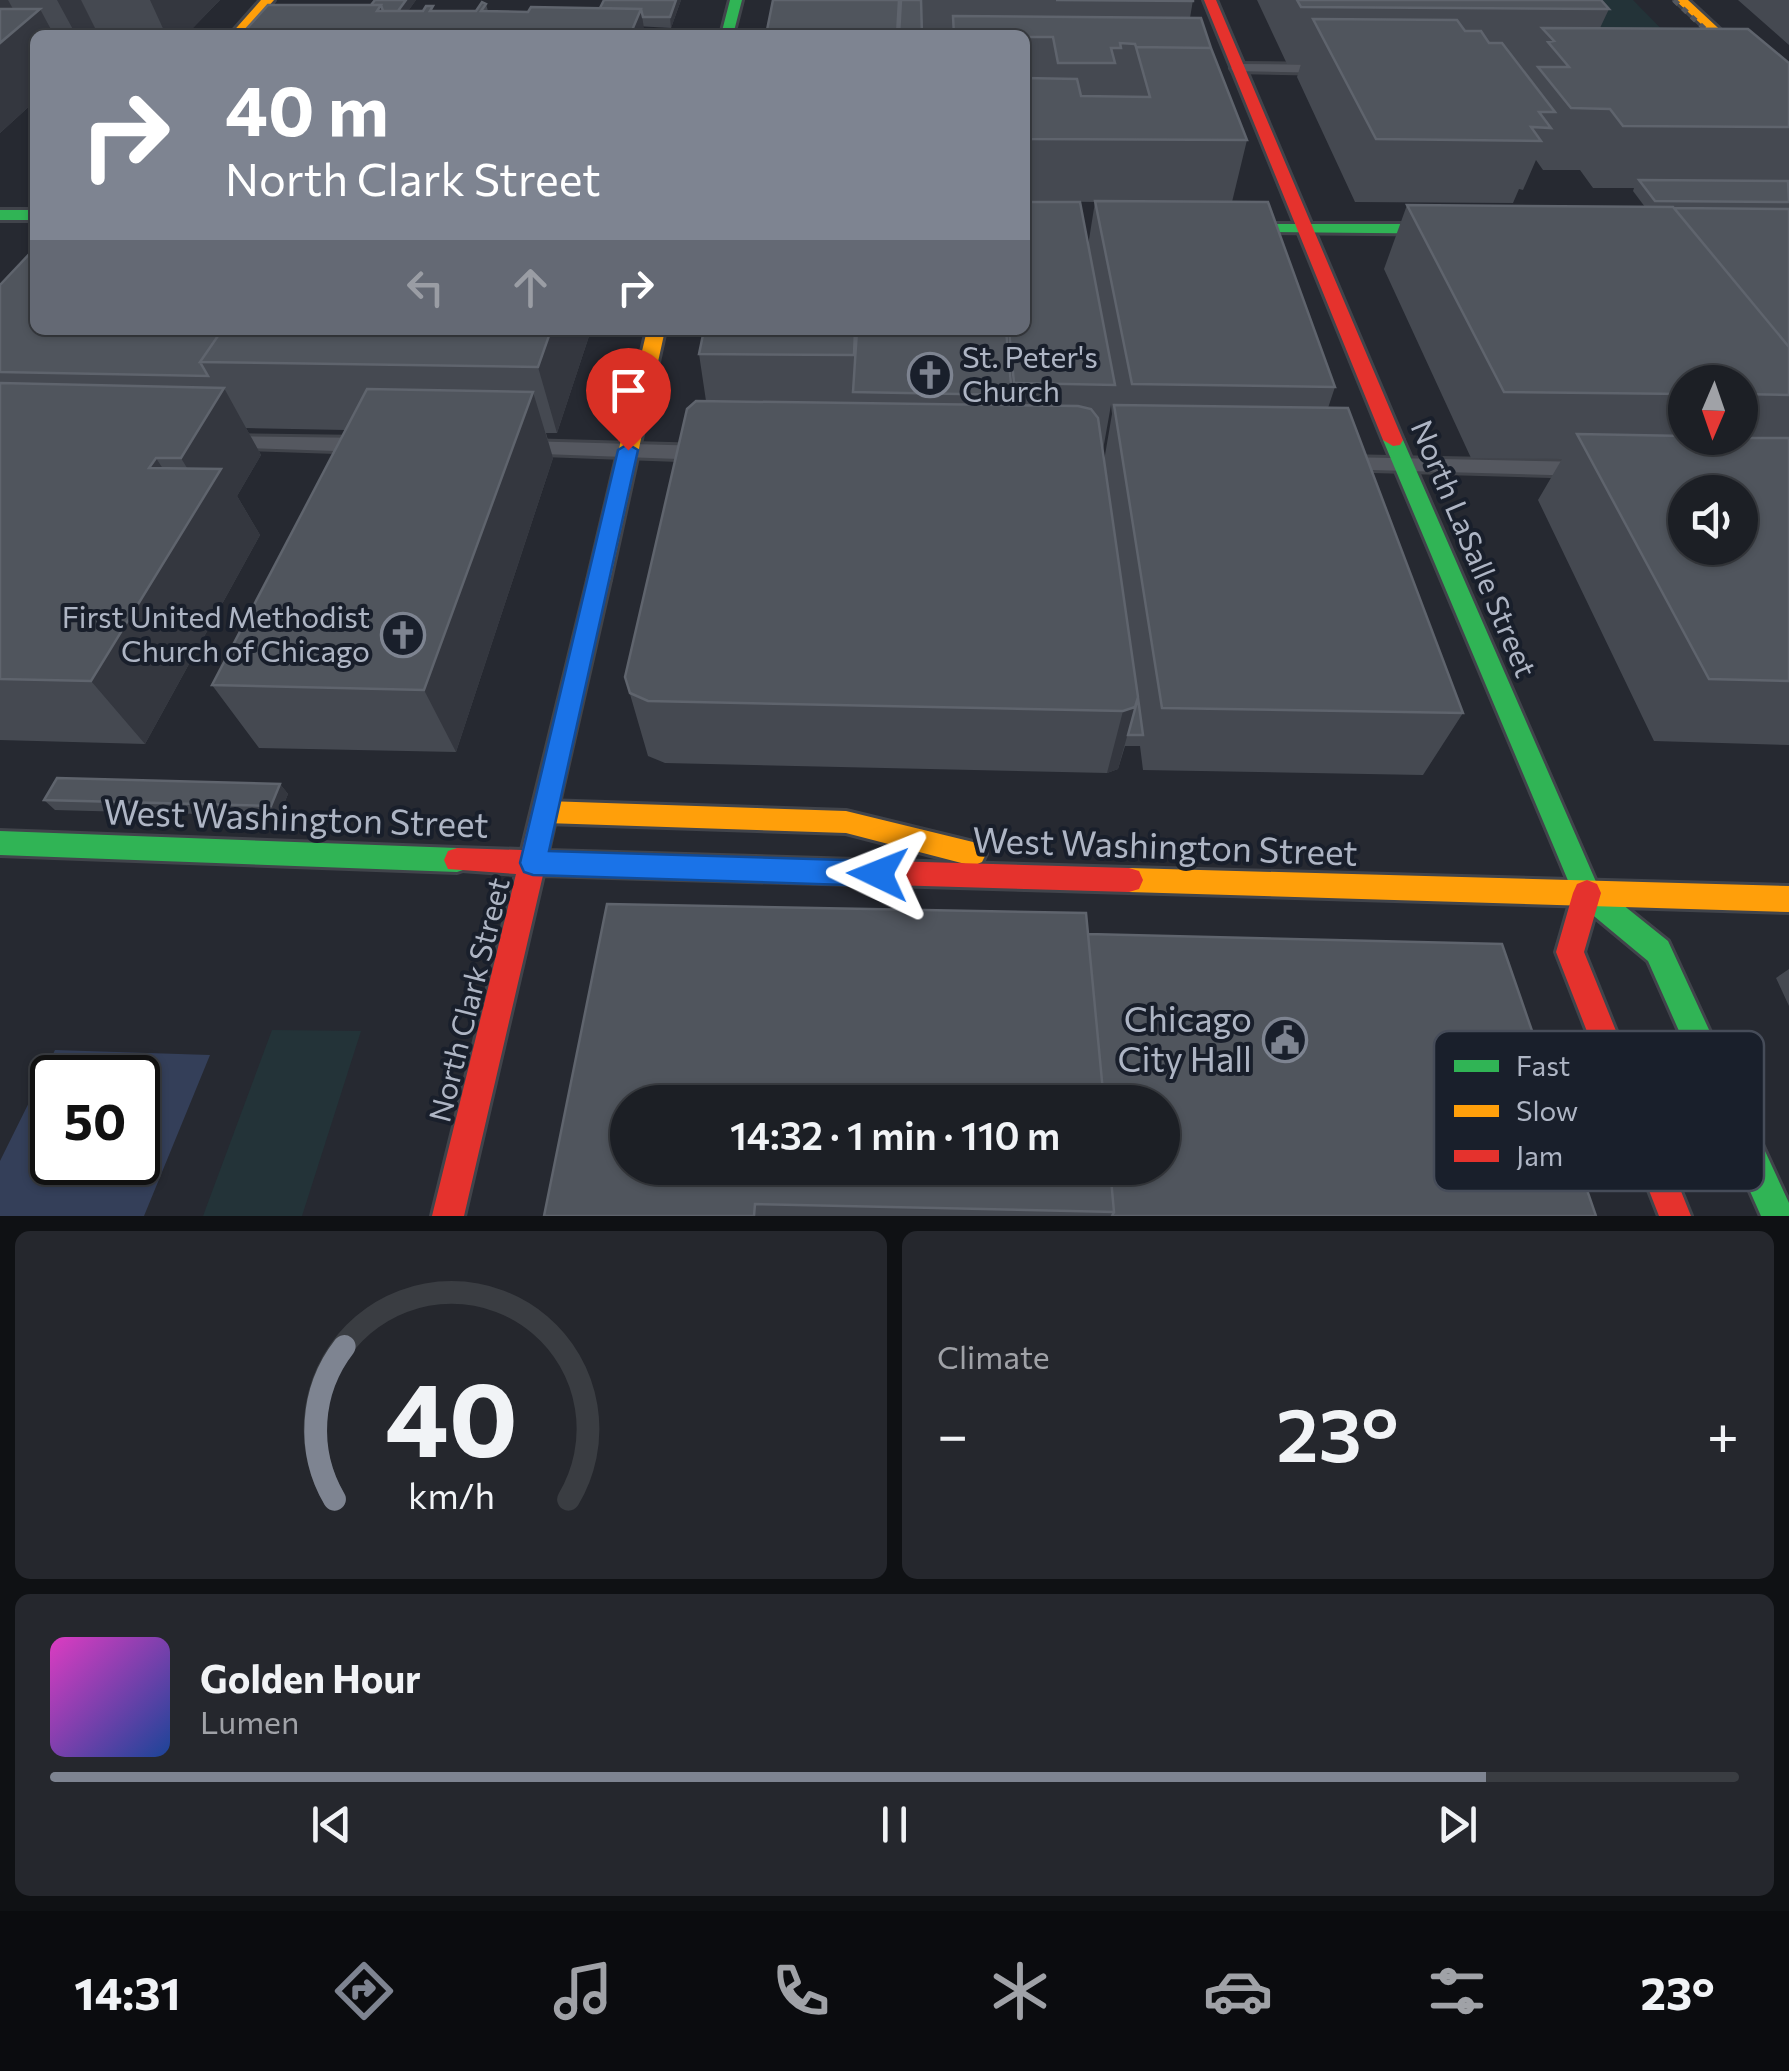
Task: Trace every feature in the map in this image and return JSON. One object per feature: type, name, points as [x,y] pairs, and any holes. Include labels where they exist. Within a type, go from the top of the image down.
[{"type":"main road","points":[[241,30],[268,0]]},
{"type":"main road","points":[[728,30],[736,0]]},
{"type":"main road","points":[[1681,0],[1750,72],[1789,101]]},
{"type":"main road","name":"North LaSalle Street","points":[[1207,7],[1238,68],[1306,237],[1587,893],[1658,951],[1694,1031]]},
{"type":"main road","points":[[0,215],[30,215]]},
{"type":"main road","points":[[1255,238],[1487,229]]},
{"type":"main road","name":"North Clark Street","points":[[448,1216],[546,812],[655,335]]},
{"type":"main road","points":[[546,812],[846,822],[1073,880]]},
{"type":"main road","name":"West Washington Street","points":[[0,844],[1789,900]]},
{"type":"main road","points":[[1587,893],[1570,952],[1601,1031]]},
{"type":"main road","name":"North LaSalle Street","points":[[1764,1185],[1778,1216]]},
{"type":"main road","points":[[1665,1191],[1675,1216]]},
{"type":"lane","points":[[1238,68],[1336,69]]},
{"type":"lane","points":[[1750,72],[1789,72]]},
{"type":"lane","points":[[199,442],[378,445]]},
{"type":"lane","points":[[511,448],[728,453]]},
{"type":"lane","points":[[1315,464],[1599,470]]},
{"type":"shaded area","points":[[1574,0],[1633,0],[1682,50],[1611,42]]},
{"type":"shaded area","points":[[272,1030],[361,1031],[302,1216],[203,1216]]},
{"type":"water","points":[[55,1050],[210,1055],[160,1177],[160,1055],[53,1055]]},
{"type":"water","points":[[30,1100],[30,1185],[157,1185],[144,1216],[0,1216],[0,1161]]},
{"type":"building","points":[[375,0],[406,0],[398,11],[383,11],[381,5],[371,5]]},
{"type":"building","points":[[604,0],[676,0],[670,17],[643,17],[641,9],[600,8]]},
{"type":"building","points":[[773,0],[899,0],[897,30],[767,30]]},
{"type":"building","points":[[901,0],[921,0],[922,30],[899,30]]},
{"type":"building","points":[[1056,0],[1193,0],[1193,1]]},
{"type":"building","points":[[1297,0],[1601,0],[1609,9],[1301,7]]},
{"type":"building","points":[[482,2],[486,4],[481,11],[528,12],[531,7],[641,9],[632,30],[246,30],[268,5],[381,5],[377,11],[423,11],[426,6],[433,6],[430,11],[476,11]]},
{"type":"building","points":[[0,9],[40,9],[0,43]]},
{"type":"building","points":[[953,16],[1201,18],[1211,48],[1136,47],[1120,43],[1121,48],[1111,48],[1115,63],[1058,63],[1053,37],[1030,37],[1030,30],[954,30]]},
{"type":"building","points":[[1313,19],[1457,20],[1465,31],[1481,31],[1489,43],[1502,43],[1555,112],[1539,112],[1551,128],[1531,127],[1541,141],[1376,139]]},
{"type":"building","points":[[1542,28],[1748,29],[1789,63],[1789,127],[1623,126],[1610,109],[1571,108],[1538,67],[1569,67],[1548,42],[1554,41]]},
{"type":"building","points":[[1136,47],[1211,48],[1247,140],[1030,139],[1030,78],[1077,79],[1081,96],[1150,97]]},
{"type":"building","points":[[1639,180],[1788,181],[1789,202],[1655,201]]},
{"type":"building","points":[[1095,201],[1268,202],[1335,387],[1132,384]]},
{"type":"building","points":[[1030,202],[1080,202],[1115,385],[1014,383],[1009,335],[1030,335]]},
{"type":"building","points":[[1407,205],[1673,207],[1789,347],[1789,395],[1758,394],[1758,365],[1668,365],[1668,394],[1504,392]]},
{"type":"building","points":[[1674,208],[1789,209],[1789,347]]},
{"type":"building","points":[[30,253],[30,335],[219,335],[200,362],[208,376],[0,372],[0,285]]},
{"type":"building","points":[[219,335],[549,335],[538,367],[200,362]]},
{"type":"building","points":[[703,335],[855,335],[854,355],[699,354]]},
{"type":"building","points":[[857,335],[1006,335],[1012,395],[853,392]]},
{"type":"building","points":[[0,383],[224,388],[181,458],[156,458],[149,468],[221,469],[91,681],[0,679]]},
{"type":"building","points":[[367,389],[533,392],[424,690],[212,685]]},
{"type":"building","points":[[696,401],[1091,409],[1098,418],[1138,697],[1135,707],[1123,711],[648,701],[630,693],[625,677],[687,409]]},
{"type":"building","points":[[1114,405],[1348,408],[1463,713],[1162,708]]},
{"type":"building","points":[[1577,434],[1668,436],[1668,455],[1758,455],[1758,438],[1789,438],[1789,681],[1709,679]]},
{"type":"building","points":[[1138,698],[1143,735],[1128,735]]},
{"type":"building","points":[[57,778],[280,784],[271,806],[44,800]]},
{"type":"building","points":[[607,904],[1086,913],[1102,1085],[610,1085],[610,1185],[1112,1185],[1114,1212],[755,1204],[754,1216],[544,1216]]},
{"type":"building","name":"Chicago City Hall","points":[[1088,934],[1502,944],[1532,1031],[1434,1031],[1434,1191],[1587,1191],[1596,1216],[1112,1216],[1112,1185],[1180,1185],[1180,1085],[1102,1085]]},
{"type":"railway","points":[[1674,0],[1725,48]]},
{"type":"traffic: fast","points":[[728,30],[736,0]]},
{"type":"traffic: fast","points":[[0,215],[30,215]]},
{"type":"traffic: fast","points":[[1272,229],[1471,229]]},
{"type":"traffic: fast","points":[[1393,440],[1587,893],[1658,951],[1694,1031]]},
{"type":"traffic: fast","points":[[0,843],[457,860]]},
{"type":"traffic: fast","points":[[1764,1185],[1778,1216]]},
{"type":"traffic: slow","points":[[241,30],[268,0]]},
{"type":"traffic: slow","points":[[1681,0],[1789,101]]},
{"type":"traffic: slow","points":[[599,580],[655,335]]},
{"type":"traffic: slow","points":[[546,812],[846,822],[973,854]]},
{"type":"traffic: slow","points":[[1129,880],[1789,899]]},
{"type":"traffic: jam","points":[[1210,0],[1393,440]]},
{"type":"traffic: jam","points":[[448,1216],[599,580]]},
{"type":"traffic: jam","points":[[457,860],[1129,880]]},
{"type":"traffic: jam","points":[[1587,893],[1570,952],[1601,1031]]},
{"type":"traffic: jam","points":[[1665,1191],[1675,1216]]},
{"type":"place","name":"St. Peter's Church","points":[[930,375]]},
{"type":"place","name":"First United Methodist Church of Chicago","points":[[403,635]]},
{"type":"place","name":"Chicago City Hall","points":[[1285,1040]]},
{"type":"route","points":[[628,450],[533,863],[878,874]]}]
